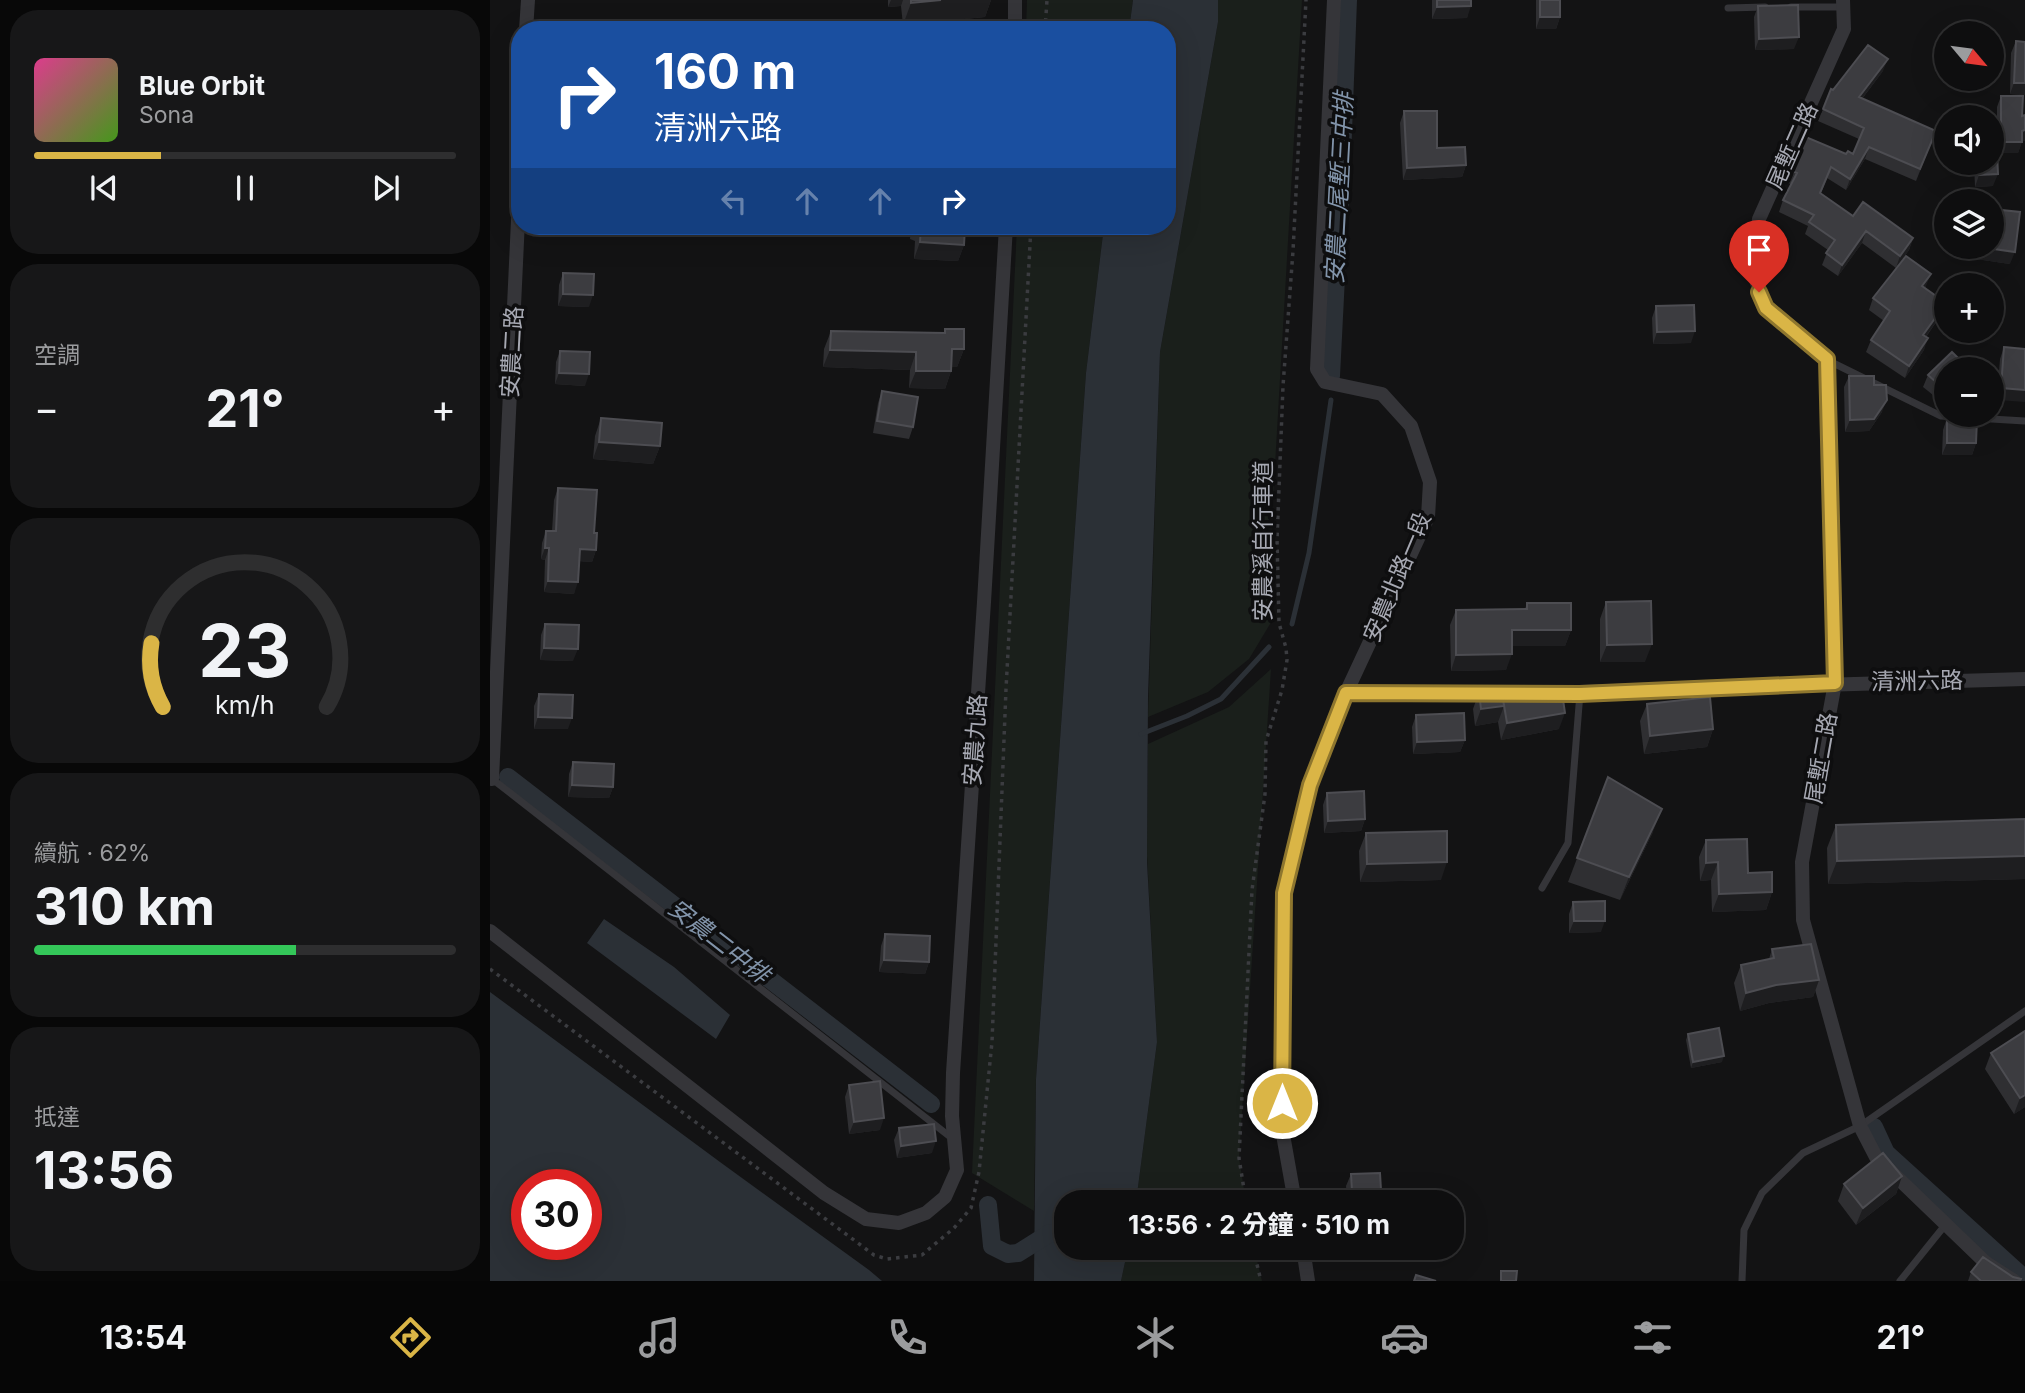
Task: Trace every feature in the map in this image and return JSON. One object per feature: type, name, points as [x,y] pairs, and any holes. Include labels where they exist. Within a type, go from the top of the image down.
[{"type":"street","points":[[526,21],[527,0]]},
{"type":"street","points":[[1015,0],[1015,21]]},
{"type":"street","name":"安農北路一段","points":[[1293,1190],[1282,1129],[1284,893],[1310,785],[1346,693],[1428,517],[1430,482],[1411,426],[1382,394],[1325,382],[1317,369],[1334,0]]},
{"type":"street","name":"尾塹二路","points":[[1843,3],[1844,29],[1759,219],[1752,269],[1766,308],[1827,359],[1835,683],[1802,862],[1802,920],[1860,1126],[1876,1157],[1986,1262],[2014,1281]]},
{"type":"street","name":"安農二路","points":[[491,778],[517,235]]},
{"type":"street","name":"安農九路","points":[[490,930],[824,1193],[866,1219],[899,1223],[926,1213],[944,1197],[957,1170],[953,1073],[1005,235]]},
{"type":"street","name":"清洲六路","points":[[1346,693],[1580,694],[1835,683],[2025,679]]},
{"type":"street","points":[[1305,1260],[1308,1281]]},
{"type":"lane","points":[[1728,8],[1843,3]]},
{"type":"lane","points":[[1827,359],[1941,416],[2025,421]]},
{"type":"lane","points":[[1542,888],[1568,843],[1580,694]]},
{"type":"lane","points":[[491,778],[954,1139]]},
{"type":"lane","points":[[1742,1281],[1744,1230],[1762,1193],[1803,1153],[1860,1126],[2025,1011]]},
{"type":"lane","points":[[1900,1281],[1946,1223]]},
{"type":"path","points":[[1046,21],[1047,0]]},
{"type":"path","name":"安農溪自行車道","points":[[1243,1190],[1239,1158],[1252,890],[1265,794],[1266,741],[1282,690],[1287,660],[1279,623],[1277,540],[1283,386],[1306,0]]},
{"type":"path","points":[[490,969],[874,1255],[887,1259],[922,1255],[954,1228],[971,1208],[979,1172],[992,1042],[1006,689],[1031,235]]},
{"type":"path","points":[[1257,1260],[1261,1281]]},
{"type":"shaded area","points":[[1027,0],[1133,0],[1130,21],[1026,21]]},
{"type":"shaded area","points":[[1133,0],[1218,0],[1218,22],[1160,352],[1148,697],[1147,862],[1157,1042],[1138,1190],[1054,1190],[1054,1260],[1125,1260],[1121,1281],[1034,1281],[1036,1079],[1086,373],[1103,235],[1176,235],[1176,21],[1130,21]]},
{"type":"shaded area","points":[[1218,0],[1302,0],[1272,517],[1273,619],[1249,659],[1208,692],[1148,717],[1160,352],[1218,22]]},
{"type":"shaded area","points":[[1017,235],[1103,235],[1086,373],[1036,1079],[1034,1211],[972,1173]]},
{"type":"shaded area","points":[[1271,669],[1239,1158],[1244,1190],[1138,1190],[1157,1042],[1147,856],[1148,744],[1229,707]]},
{"type":"shaded area","points":[[604,919],[674,967],[730,1015],[716,1039],[587,943]]},
{"type":"shaded area","points":[[490,992],[869,1270],[882,1281],[490,1281]]},
{"type":"shaded area","points":[[1125,1260],[1257,1260],[1262,1281],[1121,1281]]},
{"type":"building","points":[[911,0],[941,0],[911,3]]},
{"type":"building","points":[[1437,0],[1471,0],[1471,6],[1437,7]]},
{"type":"building","points":[[1540,0],[1560,0],[1560,17],[1540,17]]},
{"type":"building","points":[[1798,5],[1799,37],[1759,39],[1758,6]]},
{"type":"building","points":[[2016,41],[2025,42],[2025,83],[2014,83]]},
{"type":"building","points":[[1868,45],[1888,59],[1859,97],[1934,130],[1920,169],[1869,147],[1850,179],[1831,167],[1820,193],[1853,216],[1863,202],[1913,238],[1900,256],[1866,231],[1842,265],[1826,253],[1835,240],[1809,222],[1814,215],[1783,200],[1797,173],[1792,171],[1806,137],[1846,154],[1848,151],[1853,154],[1864,128],[1823,109],[1831,89],[1833,90]]},
{"type":"building","points":[[2001,96],[2023,96],[2022,116],[2025,115],[2025,130],[2022,131],[2022,142],[2004,142],[2004,105],[2001,105]]},
{"type":"building","points":[[1404,111],[1437,111],[1437,148],[1465,147],[1466,165],[1407,168]]},
{"type":"building","points":[[2004,210],[2020,212],[2015,252],[2004,250]]},
{"type":"building","points":[[920,235],[965,235],[964,245],[920,242]]},
{"type":"building","points":[[1906,256],[1931,274],[1922,286],[1934,294],[1934,320],[1923,335],[1928,338],[1909,366],[1871,340],[1890,311],[1873,298]]},
{"type":"building","points":[[563,273],[594,274],[593,295],[563,294]]},
{"type":"building","points":[[1694,305],[1695,331],[1657,332],[1656,306]]},
{"type":"building","points":[[945,329],[964,329],[964,349],[952,349],[951,371],[916,371],[916,352],[830,350],[831,331],[945,333]]},
{"type":"building","points":[[2004,347],[2025,349],[2025,390],[2004,388]]},
{"type":"building","points":[[560,351],[590,352],[589,374],[559,373]]},
{"type":"building","points":[[1934,369],[1934,380],[1928,375]]},
{"type":"building","points":[[1849,376],[1874,376],[1874,385],[1886,385],[1887,400],[1874,419],[1850,420]]},
{"type":"building","points":[[882,391],[918,397],[913,427],[877,421]]},
{"type":"building","points":[[601,418],[662,423],[660,446],[599,442]]},
{"type":"building","points":[[1947,427],[1977,427],[1976,443],[1947,443]]},
{"type":"building","points":[[558,488],[597,490],[594,533],[597,533],[596,550],[580,549],[578,582],[548,581],[549,548],[545,548],[546,531],[556,531]]},
{"type":"building","points":[[1651,601],[1652,644],[1607,645],[1606,602]]},
{"type":"building","points":[[1527,603],[1571,603],[1571,630],[1512,630],[1512,654],[1456,655],[1456,610],[1527,609]]},
{"type":"building","points":[[545,624],[579,625],[578,649],[544,648]]},
{"type":"building","points":[[1561,686],[1565,713],[1507,723],[1503,699],[1504,706],[1481,709],[1479,692],[1501,689],[1502,694]]},
{"type":"building","points":[[539,694],[573,695],[572,718],[538,717]]},
{"type":"building","points":[[1710,697],[1713,729],[1650,736],[1647,704]]},
{"type":"building","points":[[1464,713],[1465,740],[1417,742],[1416,715]]},
{"type":"building","points":[[573,762],[614,764],[613,787],[572,785]]},
{"type":"building","points":[[1608,777],[1662,809],[1629,877],[1577,858]]},
{"type":"building","points":[[1364,791],[1365,819],[1328,821],[1327,793]]},
{"type":"building","points":[[2025,819],[2025,856],[1837,861],[1836,825]]},
{"type":"building","points":[[1447,831],[1447,862],[1367,864],[1366,833]]},
{"type":"building","points":[[1747,839],[1748,873],[1772,872],[1772,892],[1719,894],[1718,862],[1706,863],[1706,840]]},
{"type":"building","points":[[1605,901],[1605,921],[1574,921],[1573,902]]},
{"type":"building","points":[[885,934],[930,936],[929,962],[884,960]]},
{"type":"building","points":[[1811,944],[1819,980],[1776,985],[1746,993],[1741,965],[1774,958],[1772,949]]},
{"type":"building","points":[[1719,1028],[1724,1056],[1693,1062],[1688,1034]]},
{"type":"building","points":[[2025,1031],[2025,1095],[2020,1098],[1991,1053]]},
{"type":"building","points":[[880,1081],[884,1118],[854,1122],[849,1085]]},
{"type":"building","points":[[934,1124],[936,1141],[901,1146],[899,1128]]},
{"type":"building","points":[[1883,1153],[1902,1176],[1863,1208],[1844,1184]]},
{"type":"building","points":[[1380,1173],[1381,1190],[1352,1190],[1351,1174]]},
{"type":"building","points":[[1983,1257],[2013,1277],[2021,1279],[2020,1281],[1981,1281],[1971,1272]]},
{"type":"building","points":[[1501,1271],[1517,1271],[1516,1281],[1501,1281]]},
{"type":"building","points":[[1416,1275],[1436,1281],[1414,1281]]},
{"type":"waterway","name":"安農二尾塹三中排","points":[[1331,376],[1348,0]]},
{"type":"waterway","points":[[1292,624],[1309,553],[1331,400]]},
{"type":"waterway","points":[[1141,734],[1221,699],[1269,647]]},
{"type":"waterway","name":"安農二中排","points":[[508,777],[931,1104]]},
{"type":"waterway","points":[[1874,1127],[1886,1153],[2025,1279]]},
{"type":"waterway","name":"安農二中排","points":[[988,1205],[992,1246],[1008,1254],[1018,1253],[1050,1233],[1054,1234]]},
{"type":"route","points":[[1282,1103],[1284,893],[1310,785],[1346,693],[1580,694],[1835,683],[1827,359],[1766,308],[1759,292]]}]
